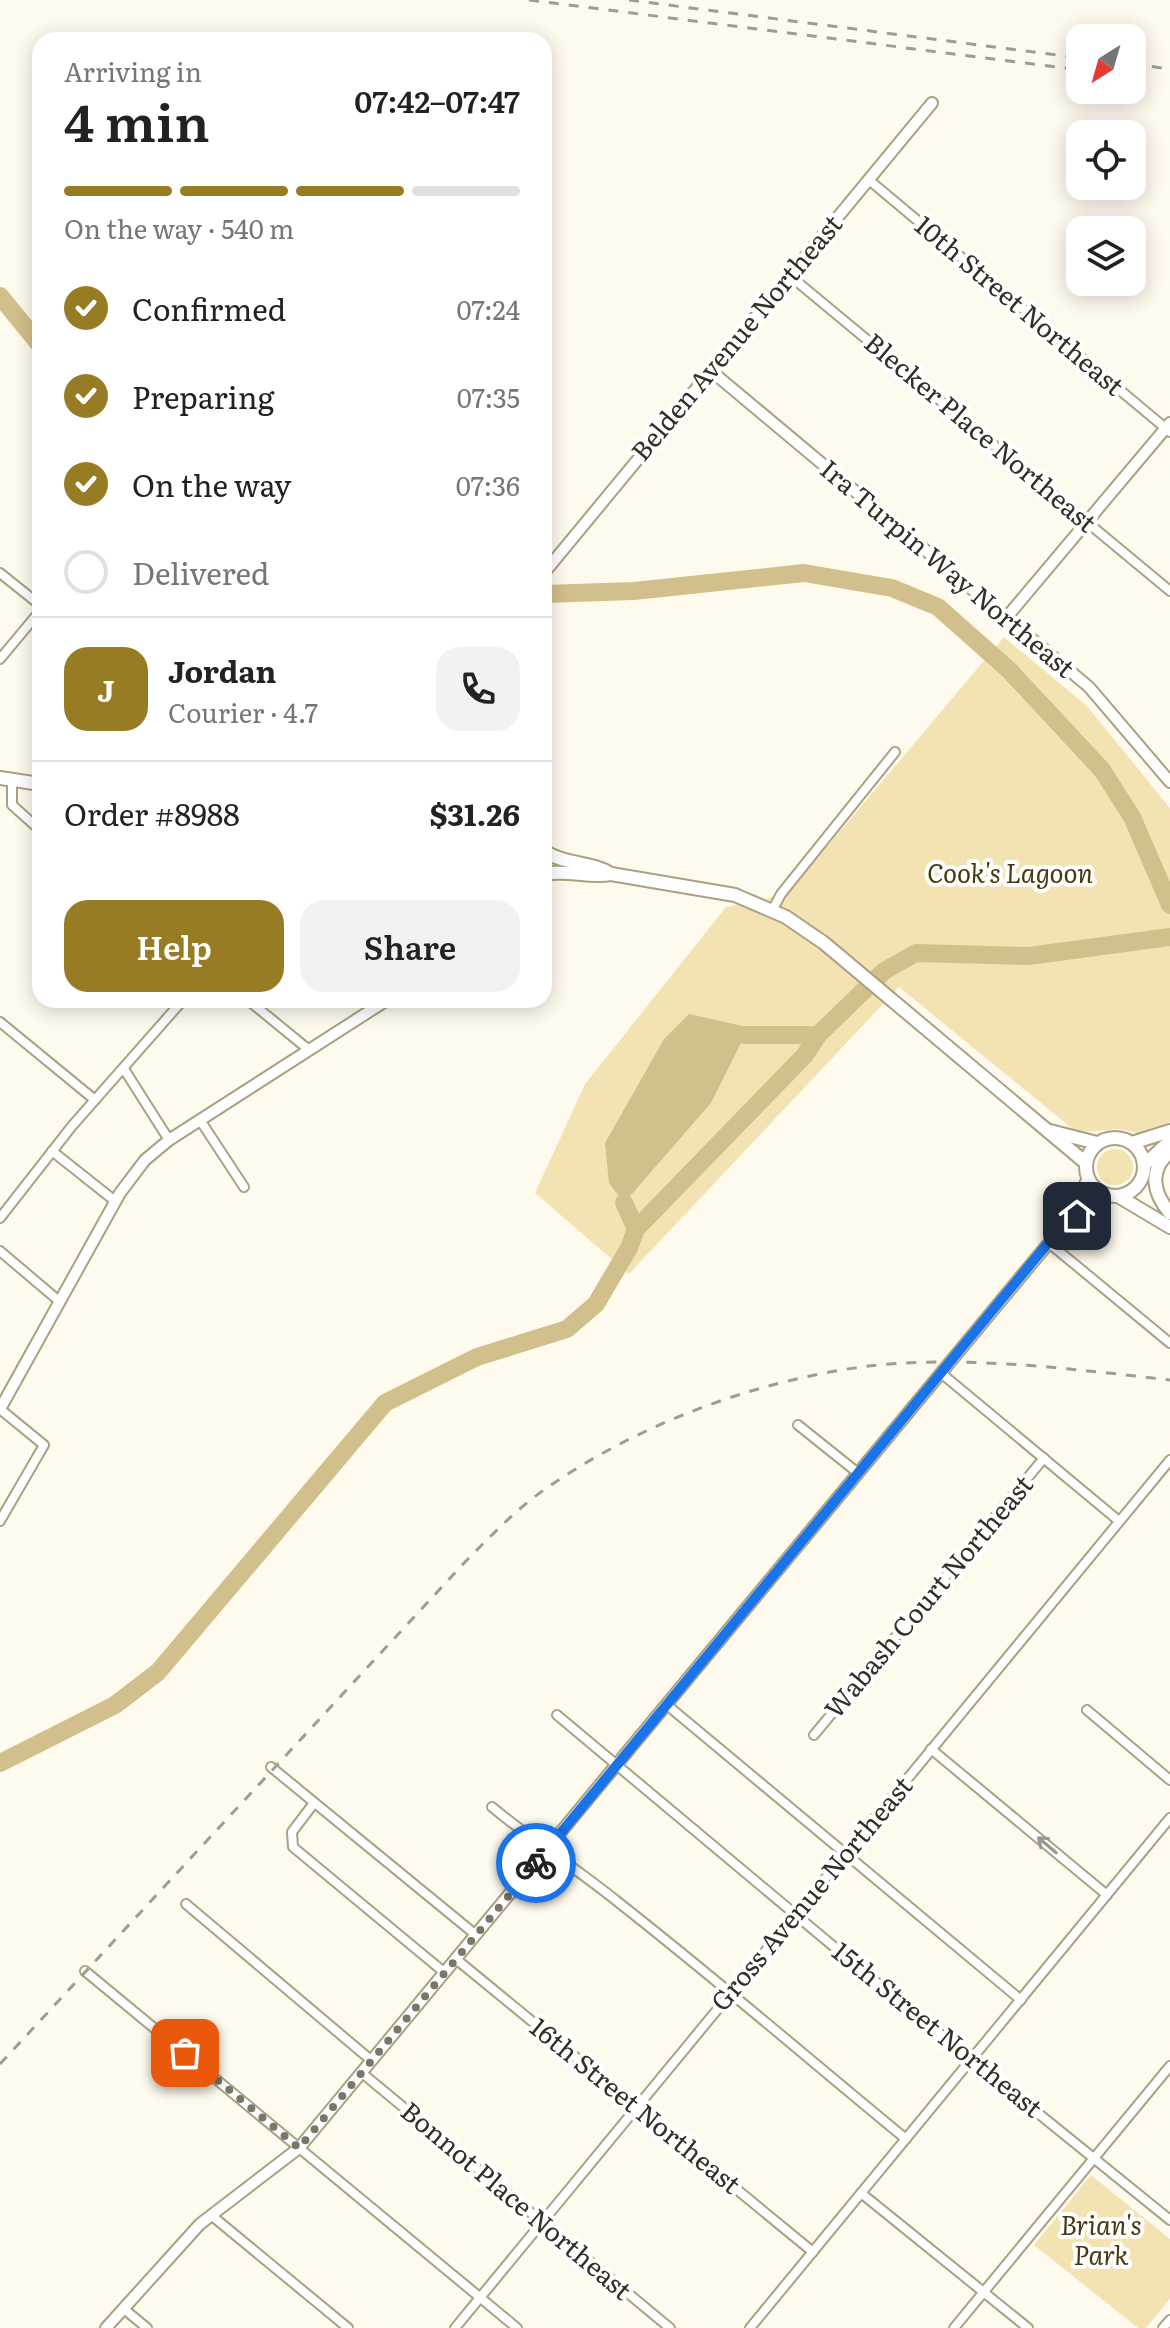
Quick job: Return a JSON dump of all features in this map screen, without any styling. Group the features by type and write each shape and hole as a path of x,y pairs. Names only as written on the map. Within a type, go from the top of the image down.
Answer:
{"main road":[{"path":"6,779 32,783"},
{"path":"552,856 559,860 599,867 611,874"},
{"path":"552,873 596,877 611,874 715,890 773,909 812,933 1086,1163"},
{"path":"1050,1131 1097,1143 1116,1137 1132,1143 1170,1131"},
{"path":"1113,1195 1134,1189 1144,1169 1170,1141"},
{"path":"1097,1143 1086,1163 1088,1178 1094,1187 1168,1220"},
{"path":"1132,1143 1144,1169 1146,1189 1168,1220"},
{"path":"1168,1220 1154,1182 1159,1164 1170,1152"}],"street":[{"name":"Belden Avenue Northeast","path":"552,563 932,103"},
{"name":"10th Street Northeast","path":"869,180 1169,428"},
{"name":"Blecker Place Northeast","path":"789,275 1170,591"},
{"name":"Ira Turpin Way Northeast","path":"710,370 1100,697 1170,782"},
{"path":"1006,618 1169,428"},
{"path":"0,573 32,601"},
{"path":"0,659 32,618"},
{"path":"773,909 815,849 895,752"},
{"path":"6,779 12,805 32,823"},
{"path":"0,1218 52,1151 176,1008"},
{"path":"258,1008 309,1050"},
{"path":"0,1521 44,1445 0,1409 115,1201 138,1168 169,1140 375,1008"},
{"path":"0,1022 95,1100"},
{"path":"124,1069 169,1140"},
{"path":"200,1120 244,1187"},
{"path":"52,1151 115,1201"},
{"path":"1067,1221 1088,1178"},
{"path":"106,2328 211,2215 299,2148 1067,1221 1091,1202 1113,1195"},
{"path":"1049,1243 1170,1343"},
{"path":"0,1251 59,1301"},
{"path":"941,1373 1119,1521"},
{"path":"798,1425 858,1473"},
{"name":"Wabash Court Northeast","path":"814,1735 1044,1458"},
{"name":"Gross Avenue Northeast","path":"455,2328 1170,1460"},
{"path":"667,1705 1021,2000"},
{"path":"1087,1710 1170,1780"},
{"name":"15th Street Northeast","path":"557,1715 1170,2220"},
{"path":"931,1749 1107,1895"},
{"path":"271,1767 476,1935"},
{"path":"314,1803 292,1832 293,1847 445,1973"},
{"path":"492,1807 579,1870 906,2139"},
{"path":"750,2328 1170,1818"},
{"path":"186,1904 372,2061"},
{"name":"16th Street Northeast","path":"456,1959 813,2252"},
{"path":"85,1971 517,2328"},
{"path":"954,2328 1170,2066"},
{"name":"Bonnot Place Northeast","path":"362,2073 670,2328"},
{"path":"861,2193 1028,2328"},
{"path":"211,2215 348,2328"},
{"path":"124,2309 147,2328"},
{"path":"1163,2328 1170,2320"}],"green space":[{"name":"Cook's Lagoon","path":"1004,637 1087,706 1170,808 1170,1122 1138,1133 1119,1129 1074,1130 899,987 629,1274 535,1193 585,1084 726,907 787,894"},
{"path":"1115,1149 1128,1154 1133,1167 1128,1180 1115,1185 1102,1180 1097,1167 1102,1154"},
{"name":"Brian's Park","path":"1091,2175 1170,2239 1170,2299 1146,2328 1138,2328 1034,2245"}],"shaded area":[{"path":"689,1014 747,1027 745,1035 711,1103 624,1203 609,1183 605,1143 664,1039"}],"waterway":[{"path":"0,296 32,335"},
{"path":"552,594 634,591 804,573 892,588 938,607 1009,670 1102,770 1132,817 1170,905"},
{"path":"0,1763 115,1705 158,1672 385,1403 477,1357 567,1329 596,1304 629,1248 636,1229 805,1055 818,1035 884,971 916,953 1029,956 1170,937"},
{"path":"745,1035 818,1035"},
{"path":"624,1203 636,1229"}],"railway":[{"path":"529,0 1066,68"},
{"path":"629,0 1066,56"},
{"path":"1146,66 1170,69"},
{"path":"0,2064 465,1562 528,1502 586,1463 661,1424 700,1408 780,1383 861,1367 975,1362 1170,1380"}],"way so far":[{"path":"185,2053 299,2148 536,1863"}],"route":[{"path":"536,1863 1063,1225 1077,1216"}]}
